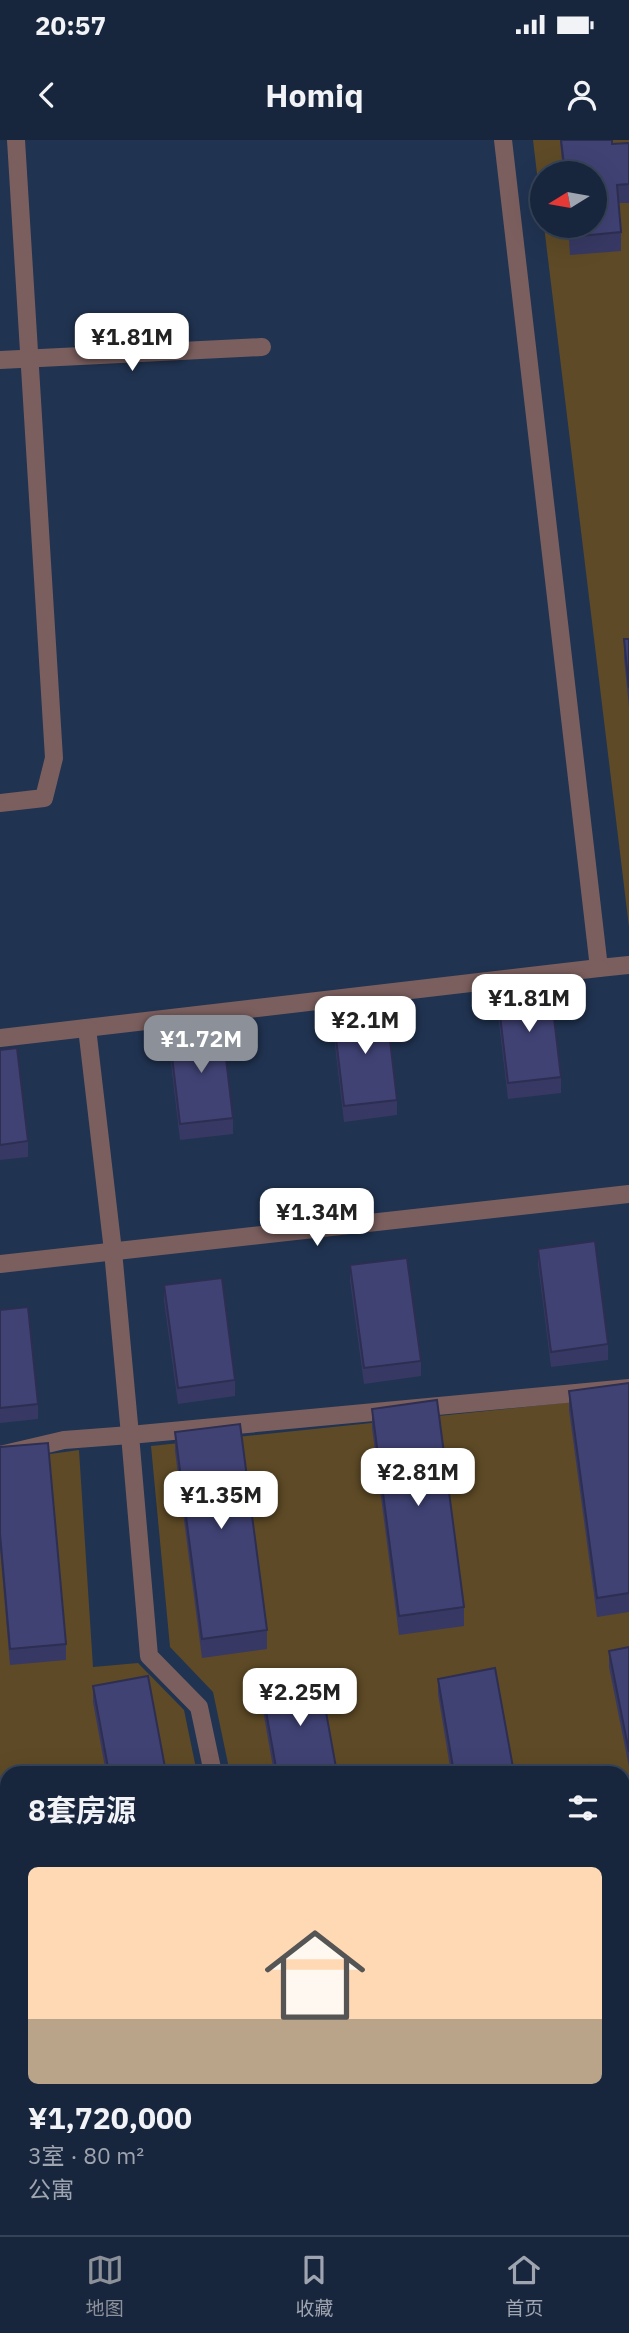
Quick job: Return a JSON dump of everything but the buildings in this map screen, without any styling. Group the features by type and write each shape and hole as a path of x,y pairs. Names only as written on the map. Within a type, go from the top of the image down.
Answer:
{"street":[{"path":"0,803 44,798 54,758 16,140"},
{"path":"503,140 599,968"},
{"path":"0,360 262,347"},
{"path":"0,1038 629,965"},
{"path":"87,1028 113,1251 149,1656 199,1707 211,1766"},
{"path":"0,1264 629,1194"},
{"path":"0,1455 64,1440 629,1388"}],"shaded area":[{"path":"533,140 629,140 629,927 545,238 607,238 607,161 535,161"},
{"path":"629,1396 629,1766 229,1766 213,1692 170,1647 151,1446"},
{"path":"79,1450 93,1667 138,1663 184,1710 196,1766 0,1766 0,1461"}]}
